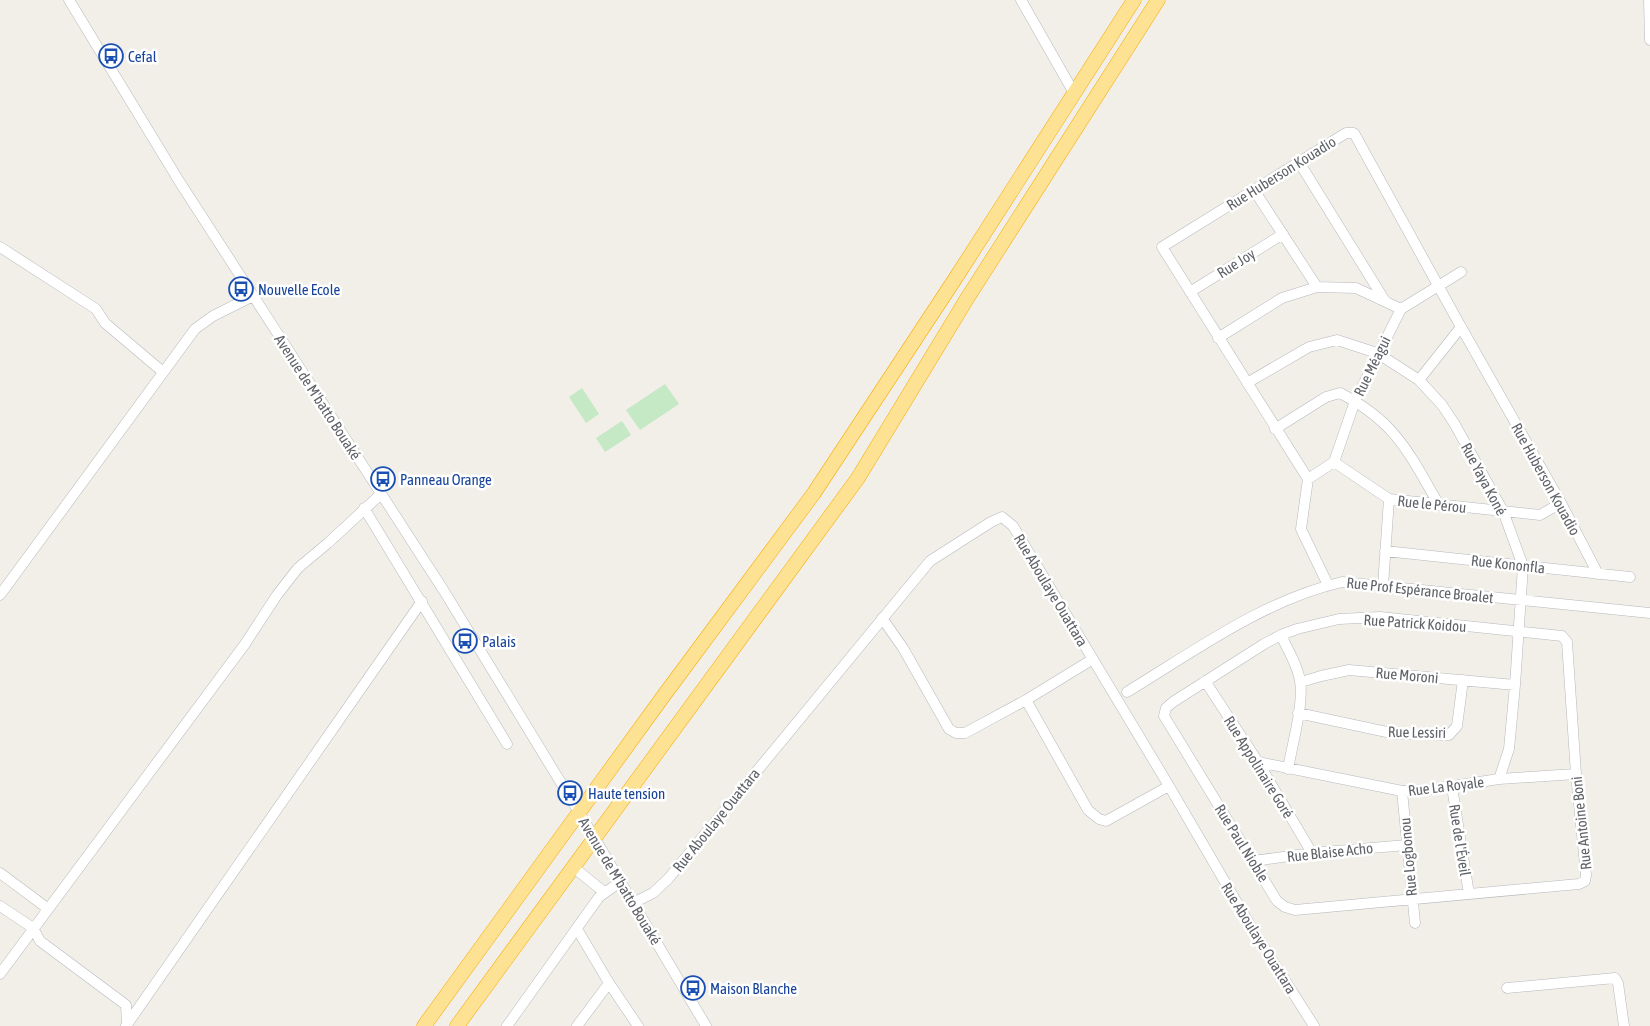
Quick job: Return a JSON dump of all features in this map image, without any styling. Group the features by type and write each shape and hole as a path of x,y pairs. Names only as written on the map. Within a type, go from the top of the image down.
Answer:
{"highway":[{"path":"424,1026 579,812 814,494 1134,0"},
{"path":"457,1026 572,866 858,478 972,290 1158,0"}],"street":[{"name":"Avenue de M'batto Bouaké","path":"69,0 179,181 444,591 594,837 702,1024"},
{"path":"1021,0 1074,93"},
{"path":"1649,0 1650,40"},
{"name":"Rue Huberson Kouadio","path":"1308,479 1162,247 1346,133 1354,133 1561,503 1598,574"},
{"path":"1299,162 1386,302"},
{"path":"1254,190 1317,288"},
{"name":"Rue Joy","path":"1190,292 1283,234"},
{"path":"0,247 96,309 105,323 163,372"},
{"path":"1218,338 1282,298 1317,288 1356,288 1400,309 1460,272"},
{"path":"0,595 195,329 213,316 253,296"},
{"name":"Rue Méagui","path":"1334,462 1355,401 1400,309"},
{"path":"1420,380 1461,327"},
{"name":"Rue Yaya Koné","path":"1247,383 1309,347 1337,340 1377,354 1420,380 1442,405 1503,511 1524,566 1509,749 1499,779"},
{"path":"1275,428 1326,397 1340,394 1355,401 1384,422 1399,438 1439,505"},
{"path":"1328,585 1301,529 1308,479 1334,462 1389,500 1383,586"},
{"path":"0,974 47,908 240,652 277,594 298,568 381,494"},
{"name":"Rue le Pérou","path":"1389,500 1540,514 1561,503"},
{"path":"364,508 422,600 507,744"},
{"name":"Rue Aboulaye Ouattara","path":"633,903 653,893 668,879 930,561 1002,517 1013,526 1169,786 1252,930 1314,1026"},
{"name":"Rue Kononfla","path":"1386,551 1630,577"},
{"name":"Rue Prof Espérance Broalet","path":"1127,692 1265,609 1317,588 1342,582 1650,613"},
{"path":"127,1025 422,600"},
{"name":"Rue Patrick Koidou","path":"1205,681 1281,635 1296,629 1339,619 1380,617 1519,632"},
{"path":"882,618 903,648 949,729 956,733 965,733 1026,700 1092,659"},
{"name":"Rue Antoine Boni","path":"1412,899 1579,884 1585,881 1567,642 1562,636 1519,632"},
{"path":"1281,635 1301,682 1298,713 1288,768"},
{"name":"Rue Moroni","path":"1301,682 1349,670 1515,684"},
{"name":"Rue Lessiri","path":"1298,713 1396,734 1449,735 1457,726 1463,680"},
{"name":"Rue Appolinaire Goré","path":"1205,681 1258,762 1312,853"},
{"name":"Rue Paul Nioble","path":"1205,681 1173,702 1166,708 1164,716 1278,901 1286,907 1295,910 1412,899"},
{"path":"1026,700 1088,810 1099,819 1106,821 1169,786"},
{"name":"Rue La Royale","path":"1258,762 1402,791 1452,787 1499,779 1576,774"},
{"name":"Rue de l'Éveil","path":"1452,787 1468,894"},
{"name":"Rue Logbonou","path":"1402,791 1415,923"},
{"name":"Rue Blaise Acho","path":"1253,861 1312,853 1407,845"},
{"path":"572,866 604,892"},
{"path":"0,874 47,908"},
{"path":"507,1026 599,898 604,892 620,882"},
{"path":"0,906 33,928 40,941 126,1006 127,1025"},
{"path":"578,928 609,983 638,1026"},
{"path":"1507,988 1615,978 1618,983 1624,1026"},
{"path":"577,1026 609,983"}],"green space":[{"path":"665,384 679,404 640,430 626,410"},
{"path":"582,388 599,414 586,423 569,397"},
{"path":"622,421 631,435 605,452 596,438"}],"place":[{"name":"Cefal","path":"111,56"},
{"name":"Nouvelle Ecole","path":"241,289"},
{"name":"Panneau Orange","path":"383,479"},
{"name":"Palais","path":"465,641"},
{"name":"Haute tension","path":"570,793"},
{"name":"Maison Blanche","path":"693,988"}]}
